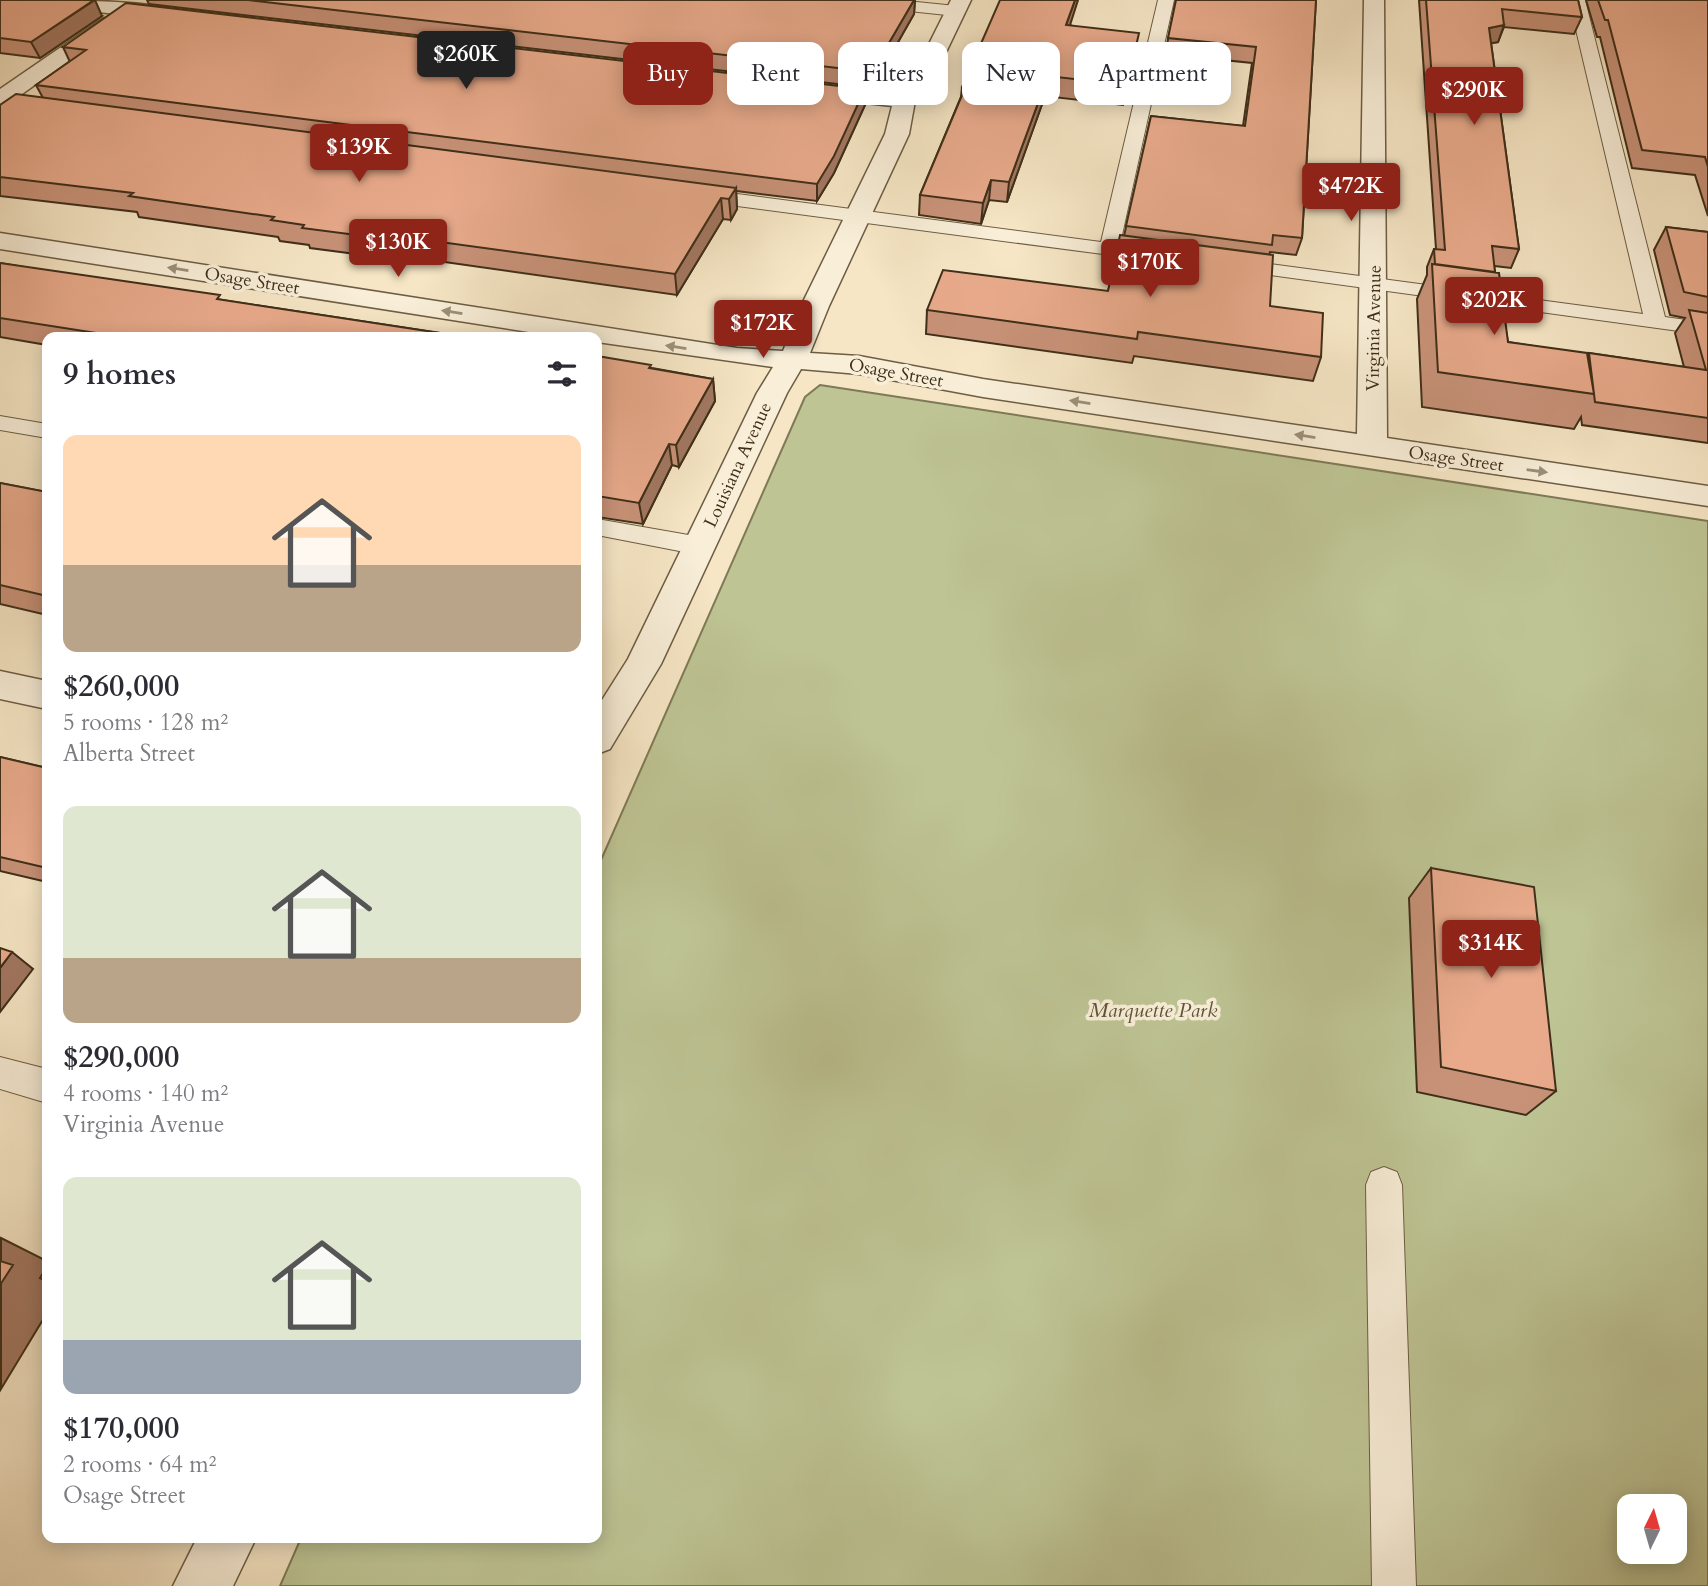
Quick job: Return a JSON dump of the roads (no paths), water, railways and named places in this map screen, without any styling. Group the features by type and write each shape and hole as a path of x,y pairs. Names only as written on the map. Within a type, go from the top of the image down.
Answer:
{"street":[{"path":"46,0 136,5 184,16"},
{"name":"Virginia Avenue","path":"1372,446 1374,0"},
{"path":"0,101 136,5"},
{"name":"Louisiana Avenue","path":"940,42 958,5"},
{"name":"Louisiana Avenue","path":"602,730 643,664 772,393 793,360 897,134 903,105"},
{"name":"Osage Street","path":"0,241 583,332"},
{"name":"Osage Street","path":"602,335 737,356 859,365 973,386 1708,496"},
{"path":"0,685 42,694"},
{"path":"202,1586 225,1543"}],"lane":[{"path":"853,0 958,5"},
{"path":"1109,249 1166,0"},
{"path":"1577,0 1656,322"},
{"path":"0,101 31,107"},
{"path":"682,193 1175,258"},
{"path":"1215,263 1708,329"},
{"path":"0,423 42,430"},
{"path":"602,528 700,546"},
{"path":"0,1073 42,1085"},
{"path":"1384,1185 1394,1586"}],"park label":[{"name":"Marquette Park","path":"1153,1010"}]}
